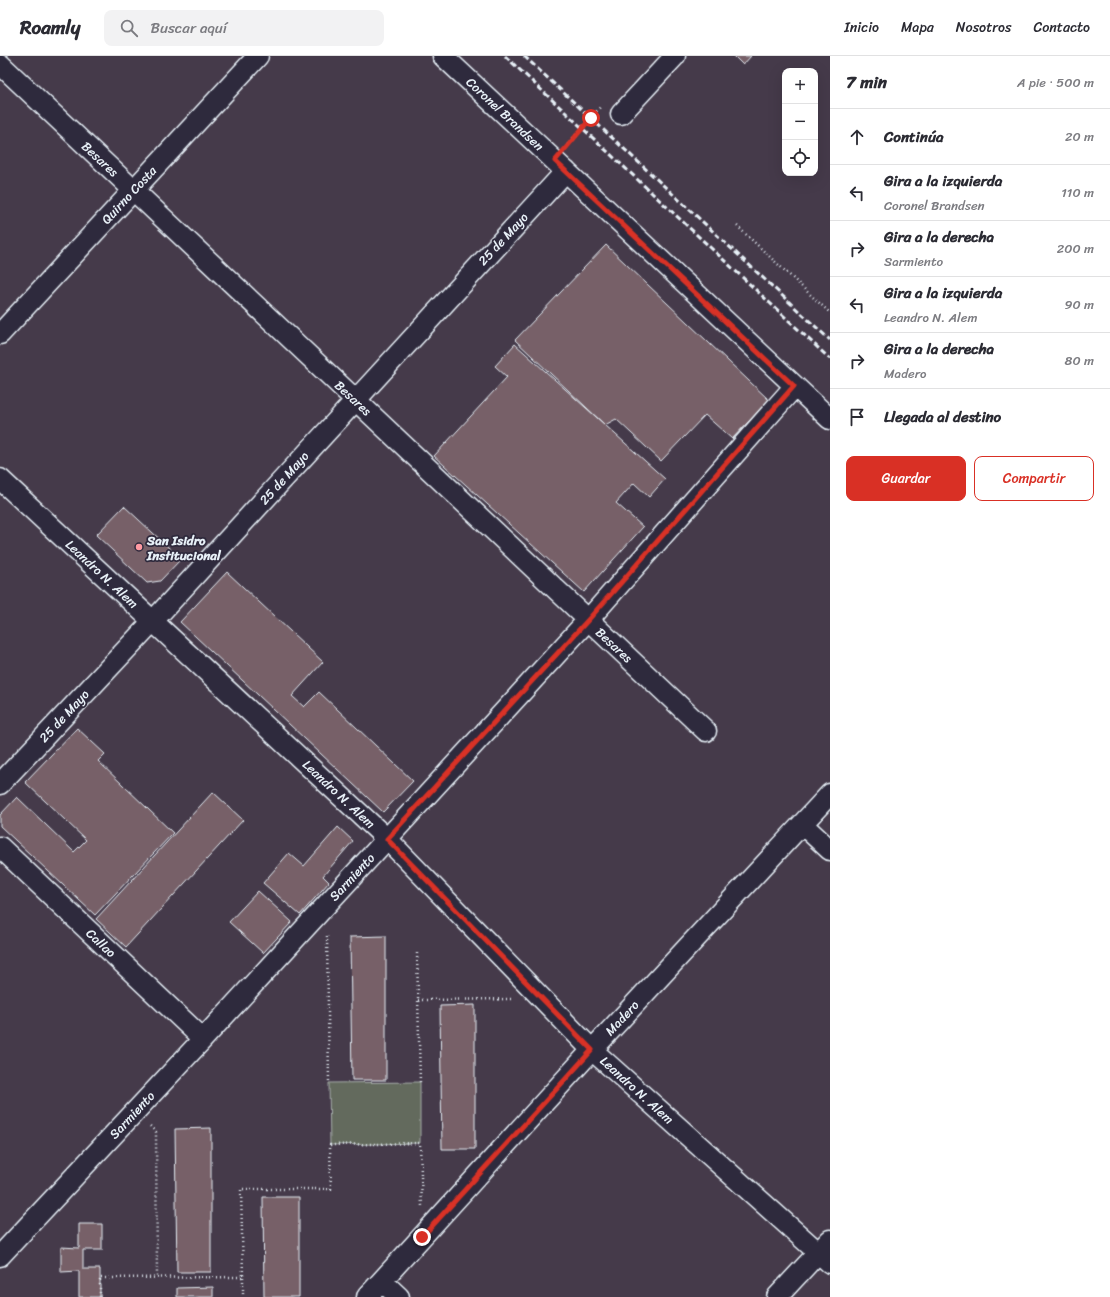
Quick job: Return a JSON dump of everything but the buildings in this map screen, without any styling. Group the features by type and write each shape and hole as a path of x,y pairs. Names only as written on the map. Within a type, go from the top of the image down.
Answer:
{"street":[{"name":"Quirno Costa","path":"0,334 258,56"},
{"name":"Coronel Brandsen","path":"443,56 830,419"},
{"path":"623,112 675,56"},
{"name":"Besares","path":"0,64 706,731"},
{"name":"25 de Mayo","path":"0,784 153,622 355,400 560,166"},
{"name":"Sarmiento","path":"0,1256 203,1039 588,620 794,386"},
{"name":"Leandro N. Alem","path":"0,479 387,839 592,1050 826,1252"},
{"name":"Madero","path":"367,1297 592,1050 830,794"},
{"path":"802,824 830,850"},
{"name":"Callao","path":"0,847 203,1039"},
{"path":"777,1297 826,1252"},
{"path":"382,1281 399,1297"}],"path":[{"path":"560,166 607,99 609,99 623,112"},
{"path":"737,226 830,313"},
{"path":"327,936 328,1083"},
{"path":"417,954 420,1082"},
{"path":"418,1000 543,999"},
{"path":"156,1132 156,1277"},
{"path":"243,1297 241,1189 330,1189 330,1144 420,1143 422,1237"},
{"path":"100,1297 100,1278 243,1277"}],"green space":[{"path":"420,1082 420,1143 330,1145 329,1083"}],"railway":[{"path":"505,56 830,359"},
{"path":"524,56 830,340"}],"place":[{"name":"San Isidro Institucional","path":"139,547"}],"route":[{"path":"422,1237 592,1050 387,839 588,620 794,386 555,161 591,118"}]}
